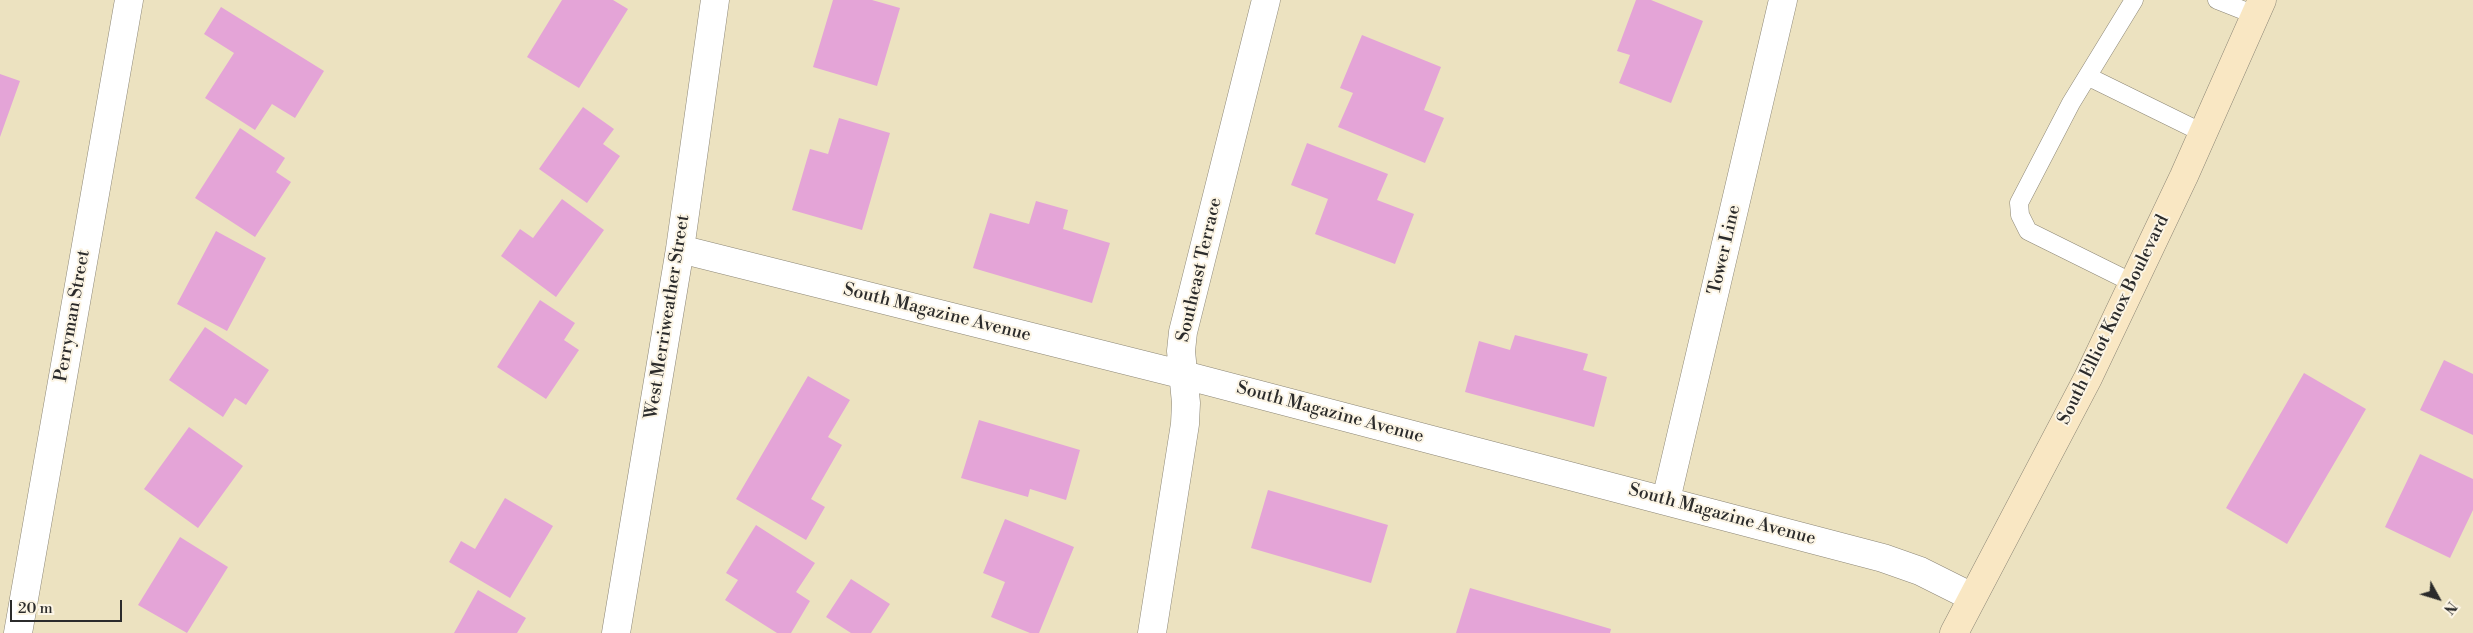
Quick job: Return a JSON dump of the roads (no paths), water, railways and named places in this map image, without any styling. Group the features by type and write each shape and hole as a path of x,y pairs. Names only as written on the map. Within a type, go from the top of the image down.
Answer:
{"main road":[{"name":"South Elliot Knox Boulevard","path":"1954,633 2088,378 2203,133 2259,8"}],"street":[{"name":"Perryman Street","path":"18,633 129,0"},
{"name":"West Merriweather Street","path":"616,633 680,249 715,0"},
{"name":"Southeast Terrace","path":"1152,633 1185,424 1186,403 1181,351 1183,332 1266,0"},
{"name":"Tower Line","path":"1666,500 1783,0"},
{"name":"South Magazine Avenue","path":"680,249 1184,375 1902,563 1972,597"}],"lane":[{"path":"2133,283 2028,231 2020,215 2019,203 2086,78 2134,0"},
{"path":"2217,0 2259,8"},
{"path":"2086,78 2095,80 2203,133"}]}
